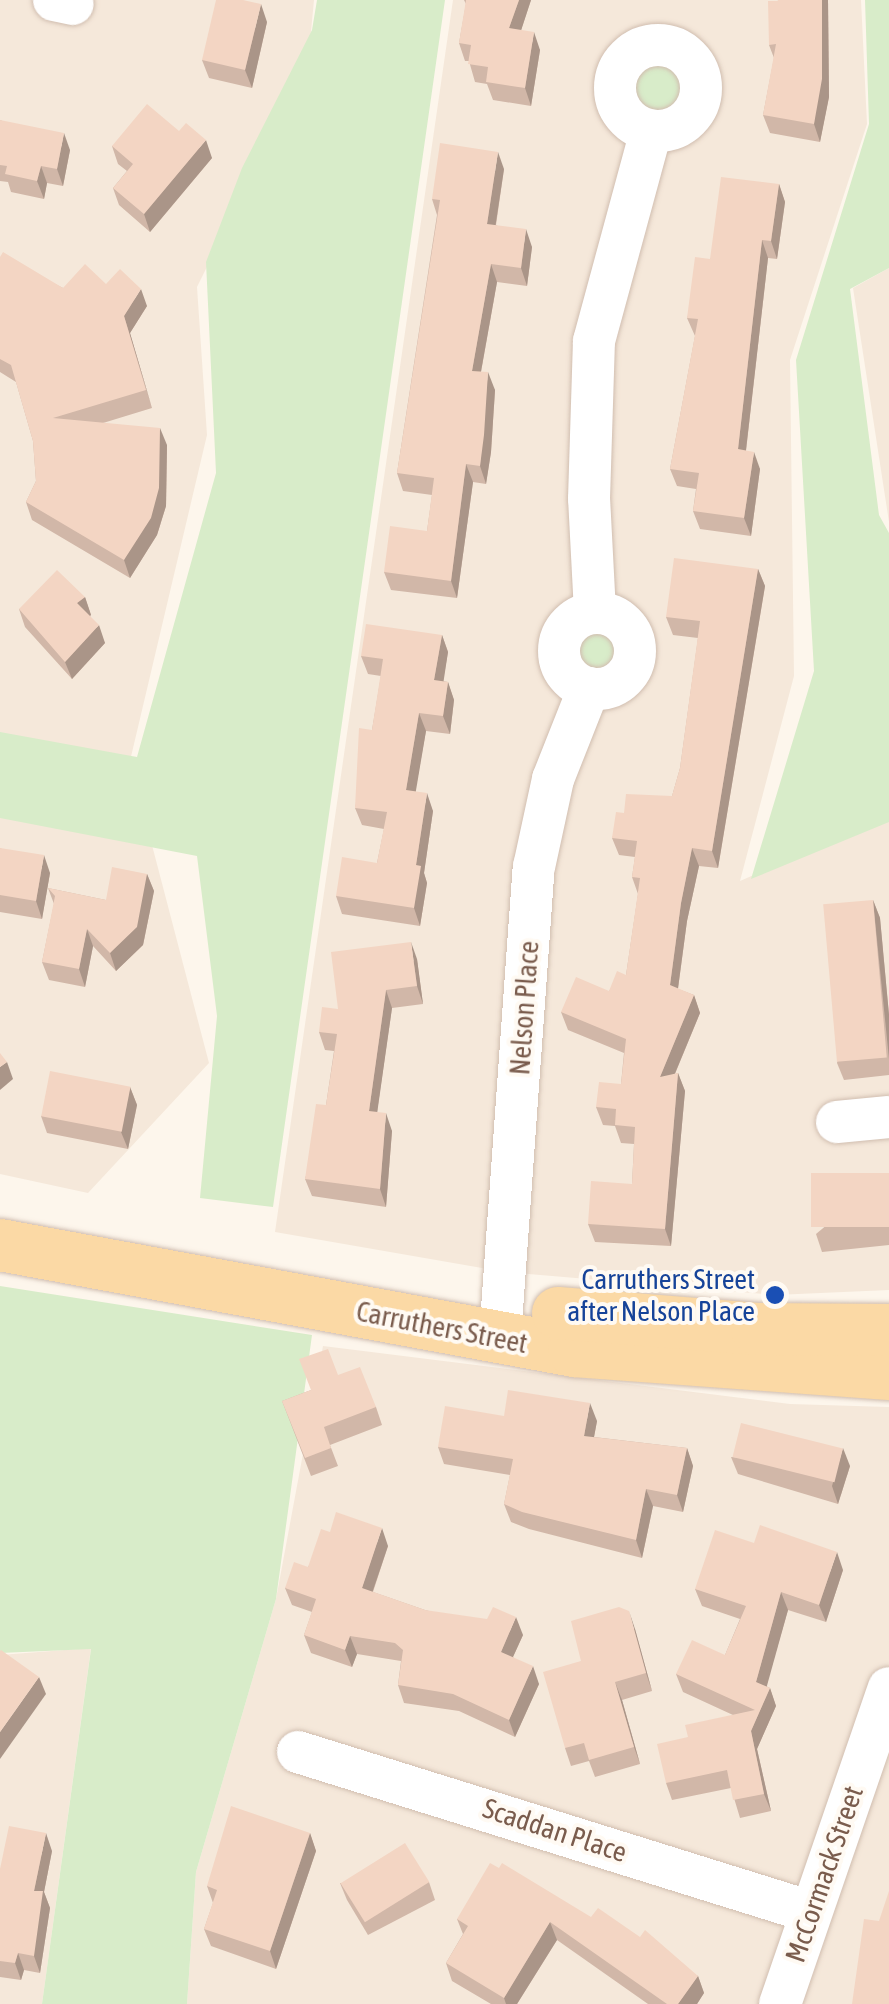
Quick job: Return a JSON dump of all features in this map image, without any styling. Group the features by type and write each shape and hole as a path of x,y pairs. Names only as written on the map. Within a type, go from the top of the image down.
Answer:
{"main road":[{"name":"Carruthers Street","path":"0,1212 501,1320 646,1360 889,1374"},
{"name":"Carruthers Street","path":"0,1245 501,1320 889,1330"}],"street":[{"name":"Nelson Place","path":"501,1320 534,867 552,779 589,688 618,683 631,668 635,649 623,622 595,612 588,498 594,341 651,131"},
{"path":"837,1122 889,1117"},
{"name":"McCormack Street","path":"780,2004 811,1912 880,1743 889,1688"},
{"name":"Scaddan Place","path":"298,1752 811,1912"}],"shaded area":[{"path":"0,0 314,0 308,63 197,287 207,435 130,761 209,1063 88,1193 0,1174"},
{"path":"453,0 861,0 867,124 790,360 794,676 740,881 889,816 889,1290 775,1295 505,1272 275,1232"},
{"path":"889,268 889,522 853,288"},
{"path":"323,1346 790,1404 889,1407 889,2004 187,2004 196,1872 276,1599"},
{"path":"91,1648 42,2004 0,2004 0,1655"}],"green space":[{"path":"317,0 445,0 273,1207 200,1198 217,1016 197,856 0,818 0,732 137,757 216,473 206,262 242,168 312,30"},
{"path":"865,0 889,0 889,268 850,289 879,515 889,533 889,822 751,879 814,671 796,360 869,124"},
{"path":"657,57 676,65 684,84 676,103 657,111 638,103 630,84 638,65"},
{"path":"597,624 617,632 625,652 617,672 597,680 577,672 569,652 577,632"},
{"path":"0,1286 312,1335 276,1599 196,1872 187,2004 42,2004 91,1649 0,1653"}],"building":[{"path":"216,0 261,4 245,70 202,60"},
{"path":"466,0 519,0 509,28 534,32 525,88 486,82 488,67 468,64 471,45 459,43"},
{"path":"822,0 822,79 814,124 763,115 776,44 769,45 768,1"},
{"path":"147,104 179,131 186,123 206,140 144,214 113,188 133,164 112,146"},
{"path":"0,120 64,133 57,169 41,166 37,181 5,174 7,166 0,165"},
{"path":"440,143 498,152 487,224 526,229 521,268 491,264 472,371 488,372 484,435 480,466 466,464 451,581 384,572 390,526 427,531 434,478 397,473 440,200 432,199"},
{"path":"721,177 779,184 771,241 762,240 738,449 754,452 744,518 693,511 699,473 670,469 698,319 687,318 695,257 710,259"},
{"path":"3,252 63,288 85,264 106,284 120,269 141,289 124,316 146,390 53,418 160,428 159,488 151,518 124,560 26,502 36,481 33,441 11,365 0,359"},
{"path":"674,558 758,569 712,851 692,848 681,903 670,985 694,995 660,1077 678,1073 665,1229 588,1224 591,1181 632,1184 635,1127 615,1125 616,1109 596,1107 599,1082 621,1084 626,1039 561,1012 576,977 609,991 617,971 626,975 640,878 632,877 637,841 612,838 616,812 624,813 626,794 672,796 680,768 700,621 666,617"},
{"path":"57,570 85,597 77,603 99,625 65,662 19,609"},
{"path":"366,624 442,635 434,680 448,682 443,716 419,713 406,790 427,793 414,908 336,896 342,857 377,863 387,812 355,808 359,728 372,730 383,659 361,656"},
{"path":"0,848 44,855 36,901 0,895"},
{"path":"112,867 147,874 137,927 110,953 87,929 79,969 42,962 55,896 48,888 106,900"},
{"path":"873,900 887,1057 837,1062 823,904"},
{"path":"411,942 417,986 386,990 369,1111 386,1113 380,1189 305,1179 316,1104 326,1105 337,1034 319,1032 322,1007 338,1009 331,952"},
{"path":"50,1071 130,1087 122,1132 41,1116"},
{"path":"811,1173 889,1173 889,1227 811,1227"},
{"path":"328,1349 338,1375 360,1367 376,1407 324,1427 331,1448 305,1458 282,1401 311,1390 299,1359"},
{"path":"508,1390 590,1403 584,1436 687,1448 677,1495 646,1489 636,1540 504,1504 513,1459 438,1447 445,1406 504,1416"},
{"path":"741,1423 843,1448 834,1482 733,1457"},
{"path":"336,1512 382,1528 362,1588 425,1610 487,1619 493,1607 516,1617 501,1652 533,1666 509,1720 453,1694 398,1685 403,1650 395,1643 350,1636 345,1650 304,1635 316,1599 285,1588 294,1562 308,1567 321,1529 330,1532"},
{"path":"760,1525 837,1552 819,1605 781,1592 756,1682 770,1688 751,1731 764,1794 733,1800 727,1770 666,1783 657,1744 688,1737 685,1725 755,1710 676,1674 692,1640 725,1655 746,1606 695,1589 715,1530 754,1543"},
{"path":"619,1607 629,1611 646,1673 615,1682 634,1747 589,1760 584,1743 565,1748 543,1672 581,1661 571,1621"},
{"path":"0,1651 39,1677 0,1732"},
{"path":"231,1806 310,1833 270,1951 204,1929 217,1890 207,1886"},
{"path":"9,1826 46,1833 34,1891 43,1891 34,1956 18,1953 15,1963 0,1961 0,1869"},
{"path":"405,1843 429,1882 365,1922 341,1883"},
{"path":"490,1863 499,1868 502,1863 591,1917 598,1908 640,1937 645,1930 698,1976 678,2004 667,2004 550,1922 504,1998 446,1963 468,1926 457,1919"},
{"path":"889,1891 889,2004 852,2004 864,1919 879,1921"}],"place":[{"name":"Carruthers Street after Nelson Place","path":"775,1295"}]}
